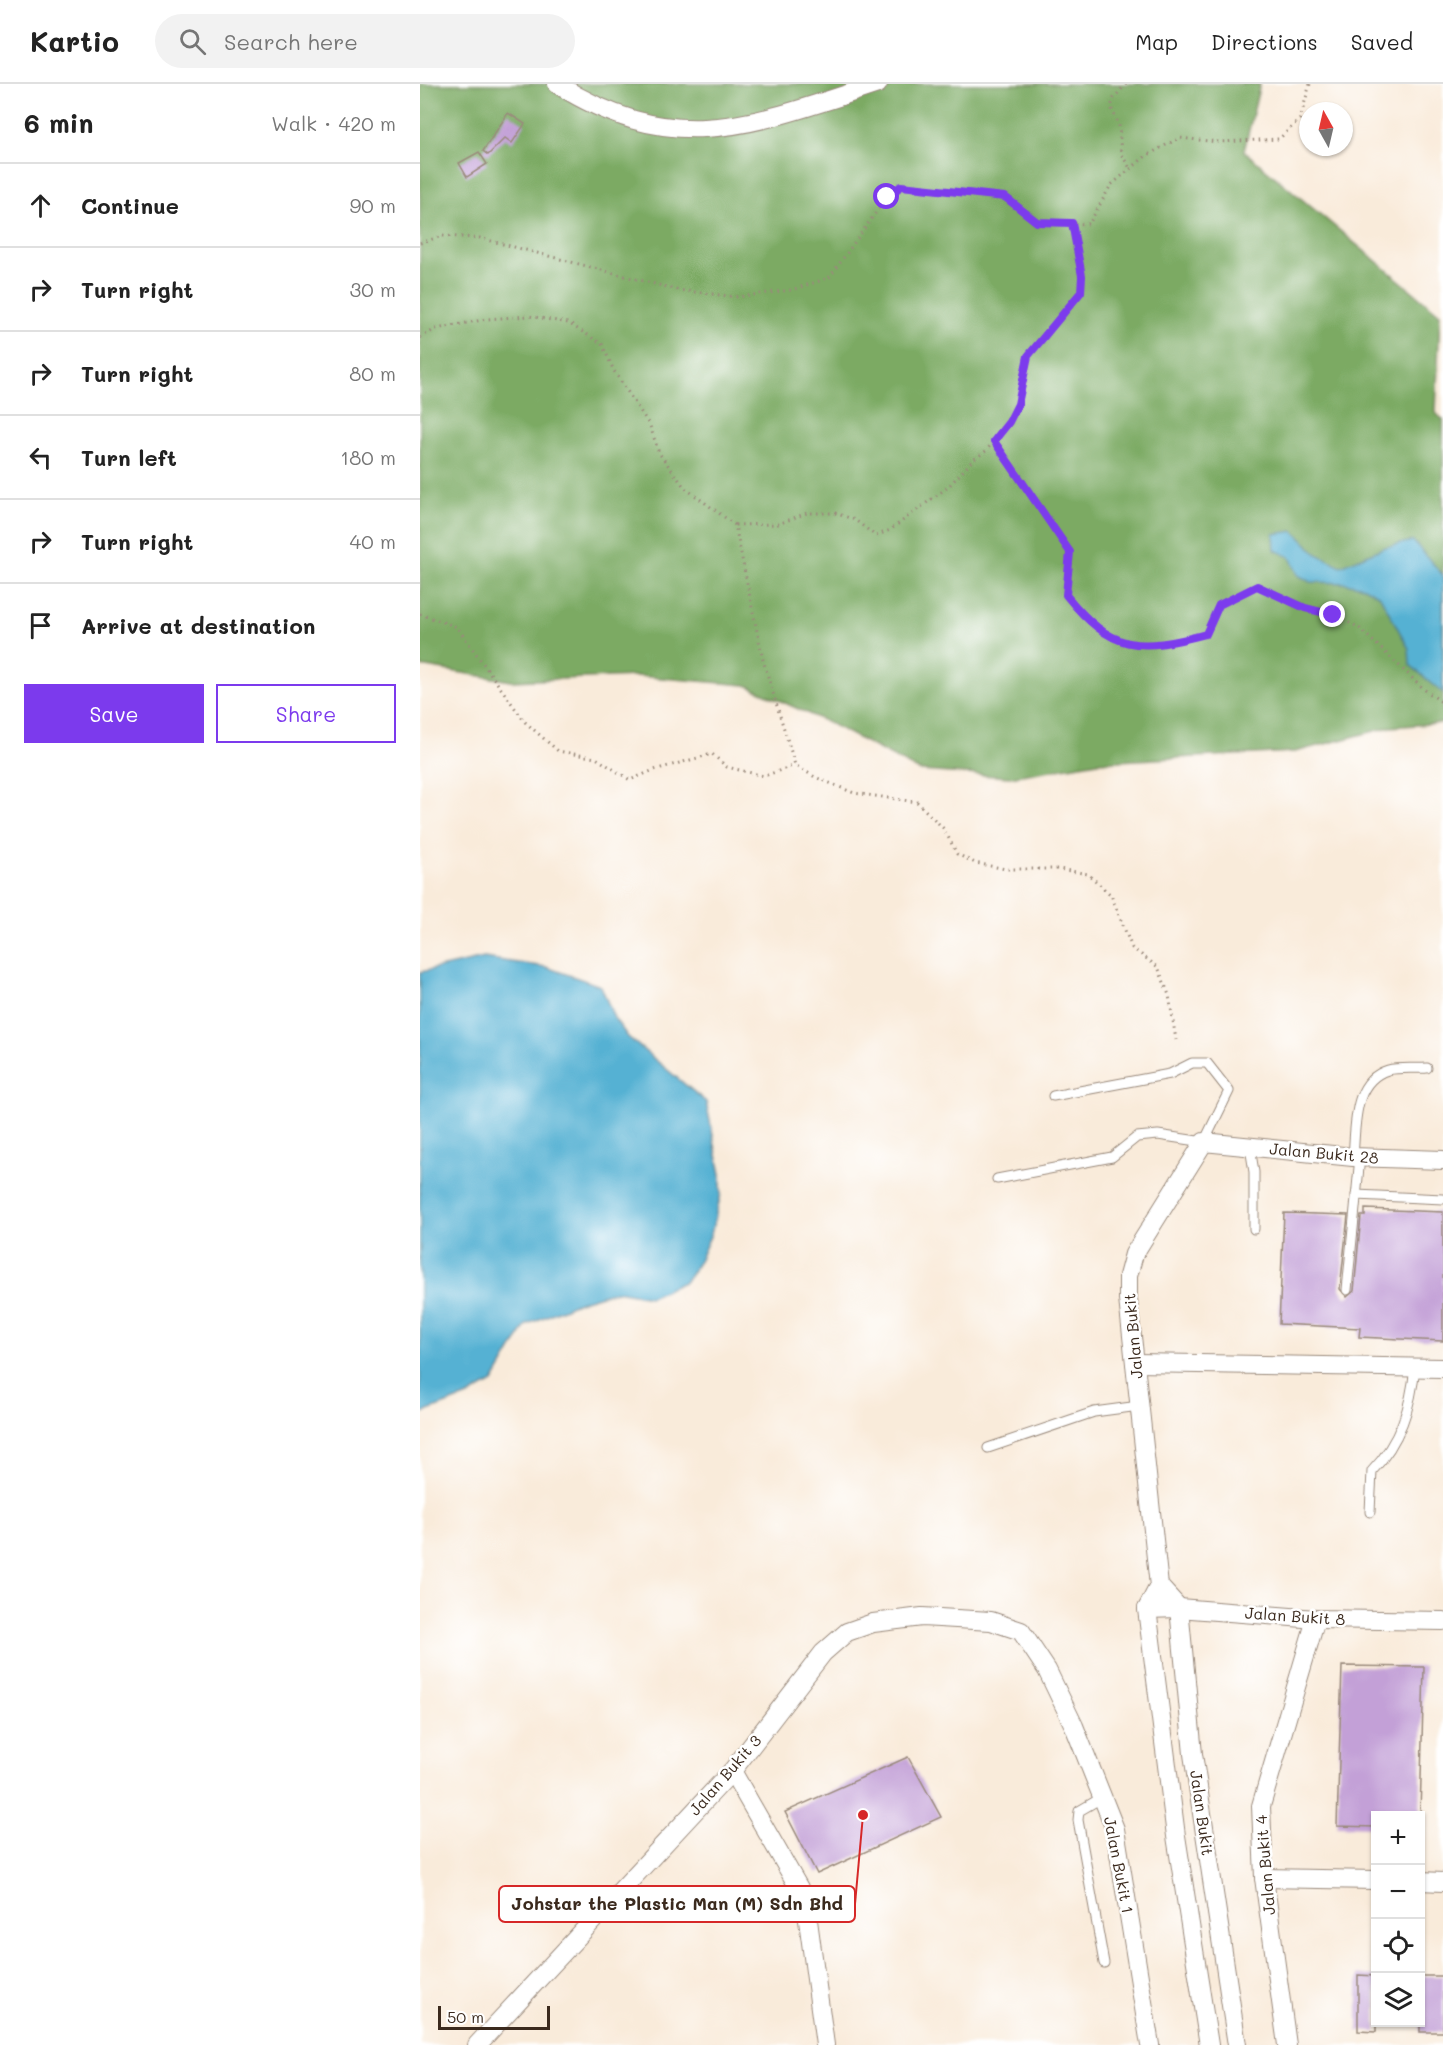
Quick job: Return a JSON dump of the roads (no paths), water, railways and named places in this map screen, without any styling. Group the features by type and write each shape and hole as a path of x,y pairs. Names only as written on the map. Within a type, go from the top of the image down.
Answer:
{"street":[{"path":"557,84 632,120 694,130 769,119 878,84"},
{"name":"Jalan Bukit 28","path":"1204,1142 1357,1157 1443,1160"},
{"name":"Jalan Bukit","path":"1159,1587 1128,1299 1128,1276 1134,1254 1204,1142"},
{"path":"1135,1363 1443,1368"},
{"path":"1147,1609 1159,1587 1179,1608"},
{"name":"Jalan Bukit","path":"1179,1608 1193,1754 1237,2045"},
{"name":"Jalan Bukit 8","path":"1147,1609 1179,1608 1316,1619 1443,1621"},
{"name":"Jalan Bukit","path":"1147,1609 1176,1836 1209,2045"},
{"name":"Jalan Bukit 3","path":"477,2045 732,1770 823,1653 847,1632 873,1623 922,1617 991,1621 1021,1631"},
{"name":"Jalan Bukit 4","path":"1287,2045 1264,1878 1260,1806 1316,1619"},
{"name":"Jalan Bukit 1","path":"1021,1631 1047,1670 1074,1726 1115,1829 1150,2045"},
{"path":"732,1770 799,1888 807,1913 825,2045"},
{"path":"1264,1878 1371,1880"},
{"path":"1425,1881 1443,1882"}],"lane":[{"path":"997,1179 1112,1157 1137,1137 1158,1135 1204,1142 1229,1091 1207,1064 1192,1063 1170,1074 1053,1096"},
{"path":"1347,1290 1356,1195 1359,1101 1367,1082 1388,1070 1427,1068"},
{"path":"1251,1147 1254,1172 1254,1229"},
{"path":"1356,1195 1443,1199"},
{"path":"1370,1512 1372,1471 1386,1457 1400,1433 1413,1390 1415,1367"},
{"path":"988,1448 1094,1412 1139,1406"},
{"path":"1103,1797 1079,1811 1078,1820 1104,1963"}],"water":[{"path":"1294,531 1317,554 1341,566 1385,547 1413,541 1443,575 1443,693 1410,665 1409,649 1380,596 1364,587 1345,583 1310,582 1298,575 1290,557 1275,550 1274,534"},
{"path":"484,958 546,967 601,986 614,1018 628,1037 706,1102 721,1174 721,1194 711,1234 699,1261 686,1281 650,1297 616,1291 581,1301 526,1325 493,1382 468,1396 420,1414 420,972"}],"place":[{"name":"Johstar the Plastic Man (M) Sdn Bhd","path":"863,1815"}]}
